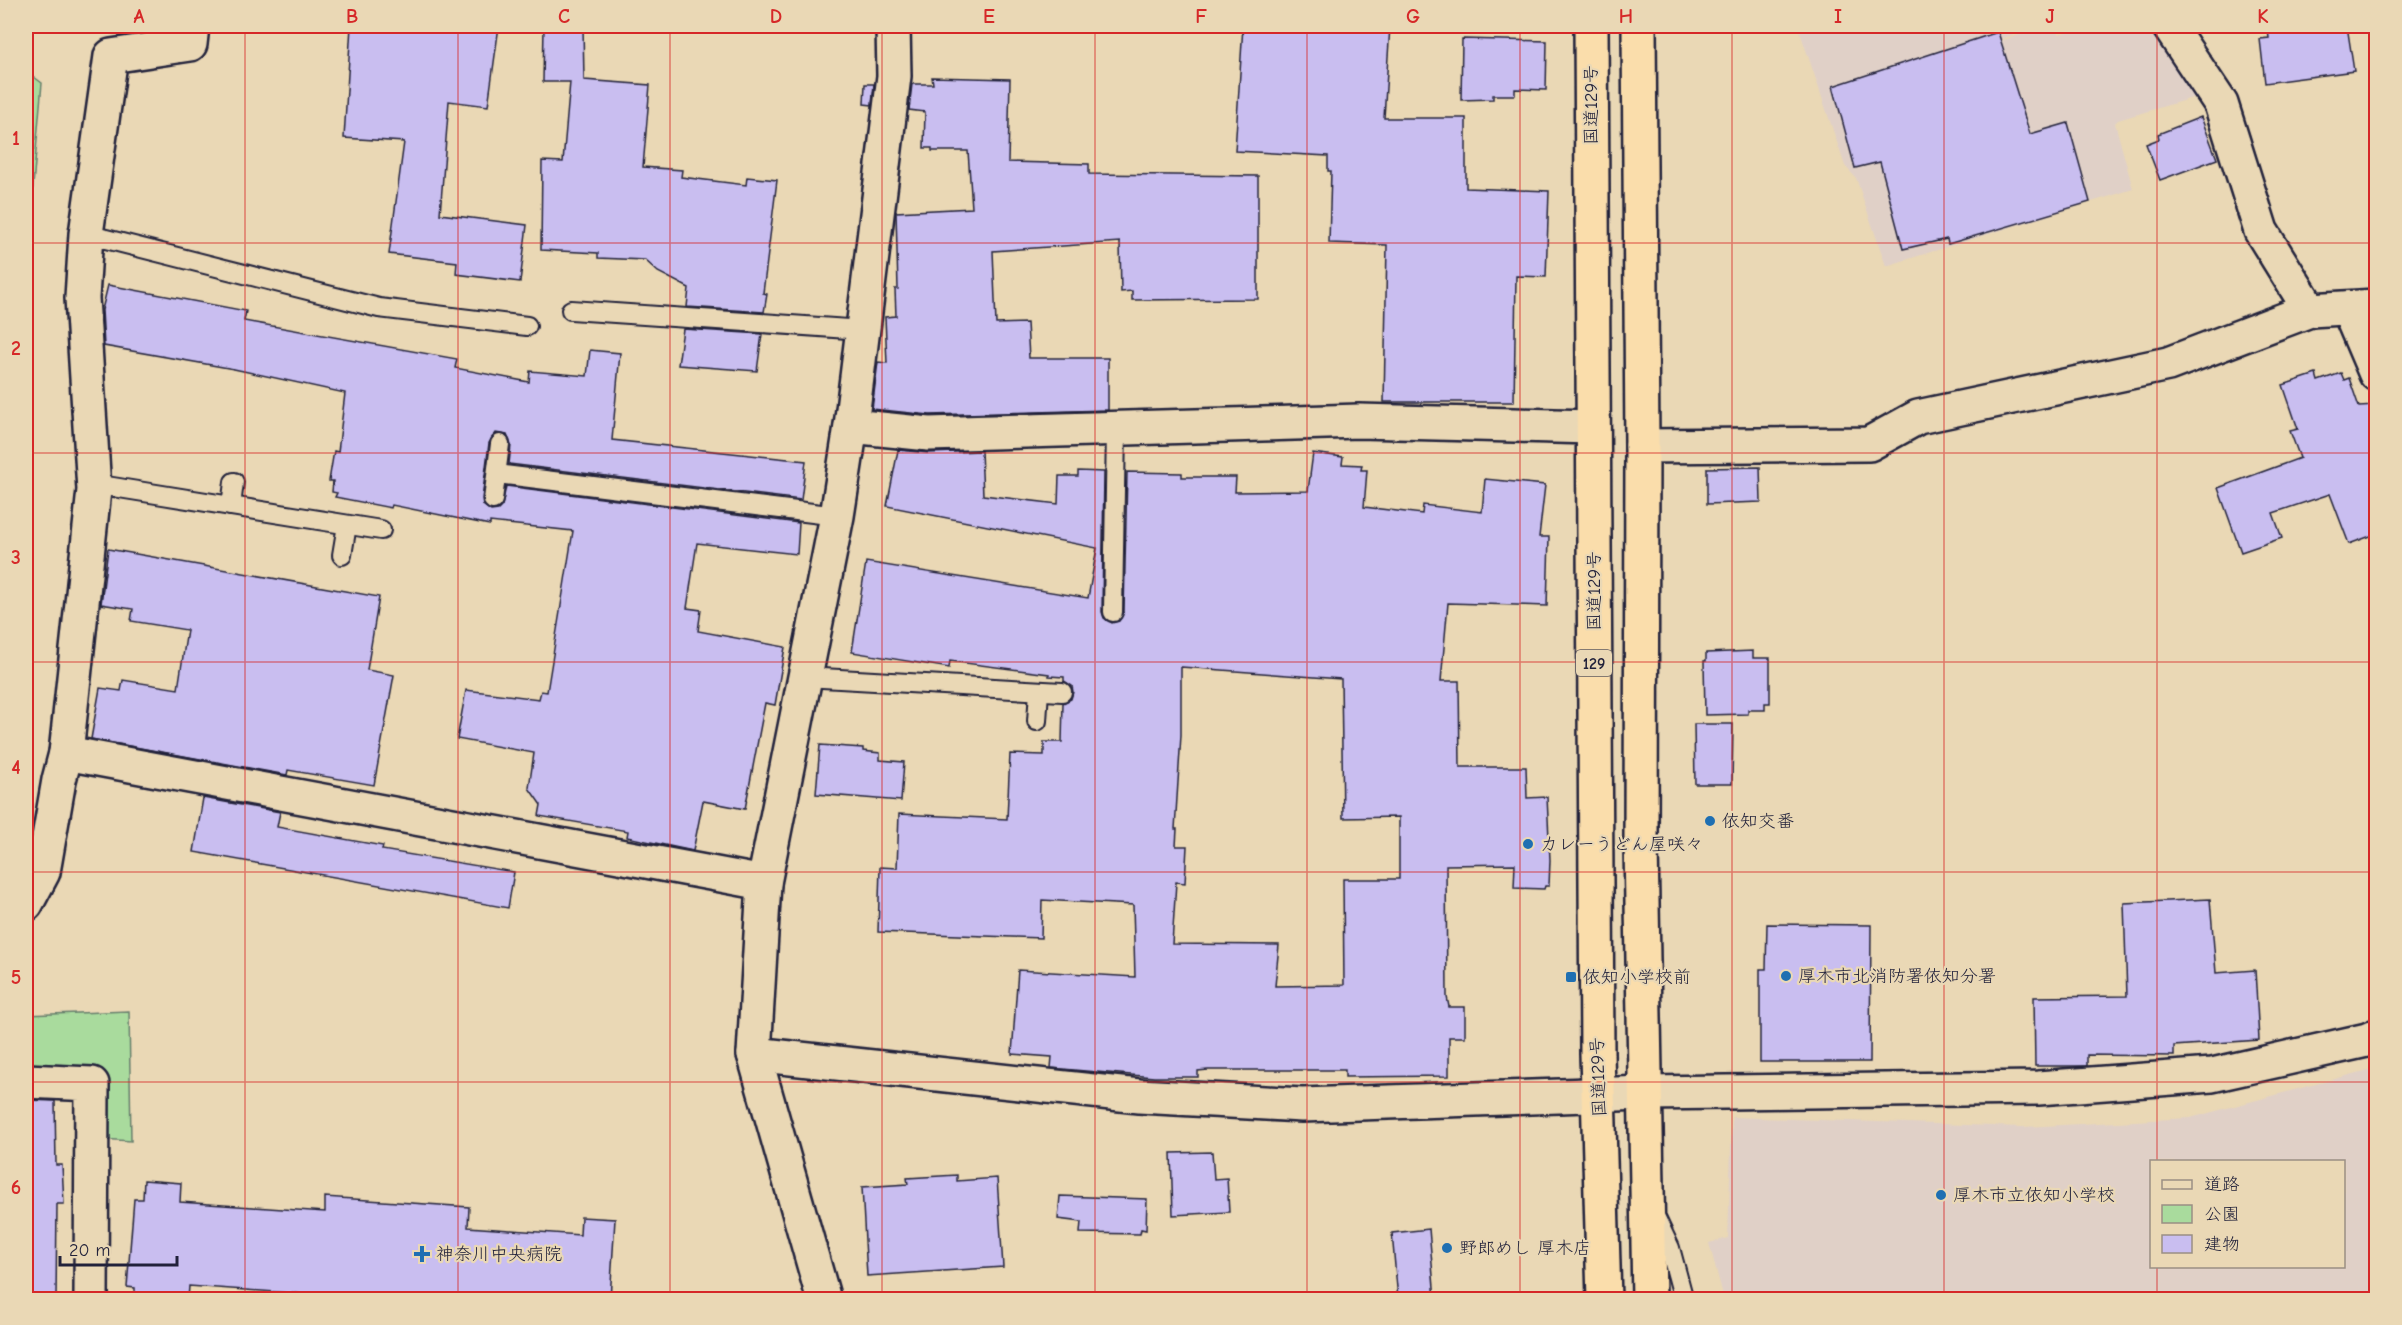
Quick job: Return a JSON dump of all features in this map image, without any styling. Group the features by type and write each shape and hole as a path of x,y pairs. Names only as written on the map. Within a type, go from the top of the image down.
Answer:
{"highway":[{"name":"国道129号","path":"1591,26 1598,1095 1604,1299"},
{"path":"1639,26 1642,446 1641,846 1649,1299"}],"street":[{"path":"26,904 43,873 66,753 94,484 82,298 86,234 111,56 190,44 192,26"},
{"path":"824,1299 754,1054 764,883 837,516 851,426 894,76 893,26"},
{"path":"2169,26 2221,104 2261,231 2310,310"},
{"path":"1642,446 1869,444 1918,417 2168,364 2310,310 2362,307 2376,374"},
{"path":"851,426 929,434 1359,421 1592,427"},
{"path":"66,753 764,883"},
{"path":"754,1054 1139,1096 1302,1105 1645,1093 2038,1088 2212,1075 2367,1040 2376,1036"},
{"path":"26,1081 92,1084 91,1299"}],"lane":[{"path":"86,234 379,308 527,326"},
{"path":"571,310 862,330"},
{"path":"1113,612 1116,429"},
{"path":"493,500 500,444"},
{"path":"497,474 837,516"},
{"path":"231,506 234,482"},
{"path":"94,484 381,530"},
{"path":"342,555 346,525"},
{"path":"805,677 1062,692"},
{"path":"1037,721 1039,691"},
{"path":"1648,1199 1670,1248 1684,1299"}],"shaded area":[{"path":"1798,26 2040,26 1861,87 2046,26 2055,26 2059,34 2087,26 2152,26 2186,64 2202,95 2118,120 2115,123 2133,189 1886,266 1856,178 1845,166"},
{"name":"厚木市立依知小学校","path":"2376,1068 2376,1299 1724,1299 1709,1243 1728,1238 1732,1117 2023,1127 2190,1118"}],"green space":[{"path":"26,71 42,83 26,265"},
{"path":"129,1011 131,1141 102,1139 101,1074 46,1072 32,1062 26,1015"}],"building":[{"path":"351,26 499,26 488,106 449,101 440,214 527,225 520,282 456,274 457,262 389,254 404,142 344,138"},
{"path":"544,26 583,26 584,80 650,85 643,167 682,170 681,177 746,185 747,177 777,180 763,293 767,294 764,312 687,307 689,288 658,272 645,260 598,258 598,253 541,250 542,161 563,162 570,82 543,82"},
{"path":"1243,26 1390,26 1384,118 1466,118 1466,188 1549,191 1546,277 1516,276 1514,402 1384,402 1387,245 1329,243 1331,171 1328,171 1328,156 1235,151"},
{"path":"2312,26 2347,26 2354,71 2265,83 2260,39 2269,38 2268,31"},
{"path":"1998,32 2030,134 2068,123 2090,202 1948,244 1947,239 1903,249 1880,162 1855,168 1833,86"},
{"path":"1462,39 1547,41 1546,90 1515,89 1515,95 1493,95 1493,99 1461,100"},
{"path":"932,77 1010,79 1008,162 1089,164 1089,174 1258,176 1258,299 1132,300 1132,291 1121,292 1120,242 993,251 996,324 1027,323 1029,358 1108,358 1108,410 930,415 872,409 878,362 887,363 885,317 896,316 895,289 898,289 896,212 972,208 968,151 932,151 932,148 924,148 925,112 909,110 912,84 933,84"},
{"path":"865,84 874,84 872,105 864,104"},
{"path":"2201,117 2217,159 2160,180 2146,144 2159,139 2158,134"},
{"path":"108,285 246,311 244,321 457,359 455,368 529,382 530,371 587,376 590,350 620,353 612,440 806,461 801,500 509,464 511,445 507,435 496,433 489,443 482,499 483,505 491,511 498,510 502,506 506,486 799,523 797,554 697,543 687,608 701,610 698,631 785,647 775,705 765,703 745,809 703,801 693,851 627,837 628,831 539,816 541,805 529,788 534,753 457,739 466,690 539,699 541,691 547,692 573,531 490,522 490,525 392,505 391,508 335,497 337,493 332,492 333,481 329,481 334,451 338,452 345,393 234,369 104,346 102,310"},
{"path":"683,329 762,334 757,371 678,365"},
{"path":"2341,373 2344,380 2349,378 2359,407 2376,406 2376,534 2349,544 2330,494 2273,513 2282,538 2241,552 2218,488 2300,458 2290,431 2298,429 2283,385 2316,374 2318,381"},
{"path":"898,450 929,453 981,451 983,495 1058,504 1059,476 1078,476 1078,471 1104,472 1102,612 1104,618 1112,623 1119,621 1124,612 1127,472 1182,473 1182,477 1236,477 1235,492 1308,491 1313,453 1343,457 1342,464 1362,465 1361,470 1367,470 1364,507 1422,514 1423,505 1482,512 1485,479 1545,485 1539,537 1549,537 1547,606 1448,603 1441,681 1459,681 1460,767 1526,767 1527,798 1547,797 1550,860 1549,886 1545,886 1544,889 1514,888 1515,864 1446,865 1447,997 1449,1007 1465,1007 1465,1037 1449,1037 1449,1076 1345,1077 1345,1070 1208,1070 1198,1071 1198,1077 1154,1077 1051,1068 1052,1057 1012,1054 1018,970 1135,977 1133,905 1042,900 1041,938 878,932 880,867 897,868 899,814 1007,819 1010,754 1044,755 1044,742 1062,742 1063,703 1071,699 1073,692 1072,686 1064,681 1064,677 1049,676 1049,674 950,661 949,668 852,652 866,562 1088,598 1097,548 887,506","holes":["1181,667 1341,679 1343,818 1399,817 1399,879 1343,879 1344,985 1275,986 1279,945 1172,944 1176,882 1185,883 1187,846 1176,846 1177,829 1175,829 1181,735"]},
{"path":"1760,467 1761,502 1707,504 1707,468"},
{"path":"108,549 379,597 367,670 394,675 374,785 288,770 287,775 91,739 100,688 121,691 123,680 178,689 187,630 131,621 133,609 101,604"},
{"path":"1753,651 1753,658 1770,658 1770,703 1765,703 1765,710 1748,710 1748,714 1705,715 1704,661 1706,661 1706,653"},
{"path":"1694,724 1733,724 1732,784 1695,784"},
{"path":"820,745 863,748 863,751 880,753 880,760 904,762 901,801 816,794"},
{"path":"203,798 280,812 277,827 383,846 382,850 514,872 508,908 194,852"},
{"path":"2210,899 2216,973 2255,970 2259,1040 2174,1046 2174,1056 2087,1055 2087,1066 2035,1066 2034,997 2127,996 2124,903"},
{"name":"厚木市北消防署依知分署","path":"1767,924 1871,925 1870,1062 1760,1062 1760,969 1766,969"},
{"path":"27,1100 55,1101 56,1165 62,1165 64,1204 57,1204 56,1299 26,1299"},
{"path":"1212,1152 1214,1179 1227,1178 1229,1212 1173,1215 1171,1153"},
{"path":"957,1175 957,1181 997,1178 1003,1267 867,1276 862,1187 908,1184 907,1178"},
{"name":"神奈川中央病院","path":"144,1180 181,1183 180,1202 325,1212 325,1197 469,1207 468,1227 580,1235 581,1217 615,1219 610,1299 317,1299 318,1295 189,1286 188,1299 135,1299 135,1288 127,1287 134,1199 143,1199"},
{"path":"1060,1196 1147,1199 1146,1230 1141,1229 1140,1234 1080,1233 1081,1222 1058,1219"},
{"path":"1429,1229 1435,1299 1398,1299 1392,1233"}],"place":[{"name":"依知交番","path":"1710,821"},
{"name":"カレーうどん屋咲々","path":"1528,844"},
{"name":"厚木市北消防署依知分署","path":"1786,976"},
{"name":"依知小学校前","path":"1571,977"},
{"name":"厚木市立依知小学校","path":"1941,1195"},
{"name":"野郎めし 厚木店","path":"1447,1248"},
{"name":"神奈川中央病院","path":"422,1254"}]}
